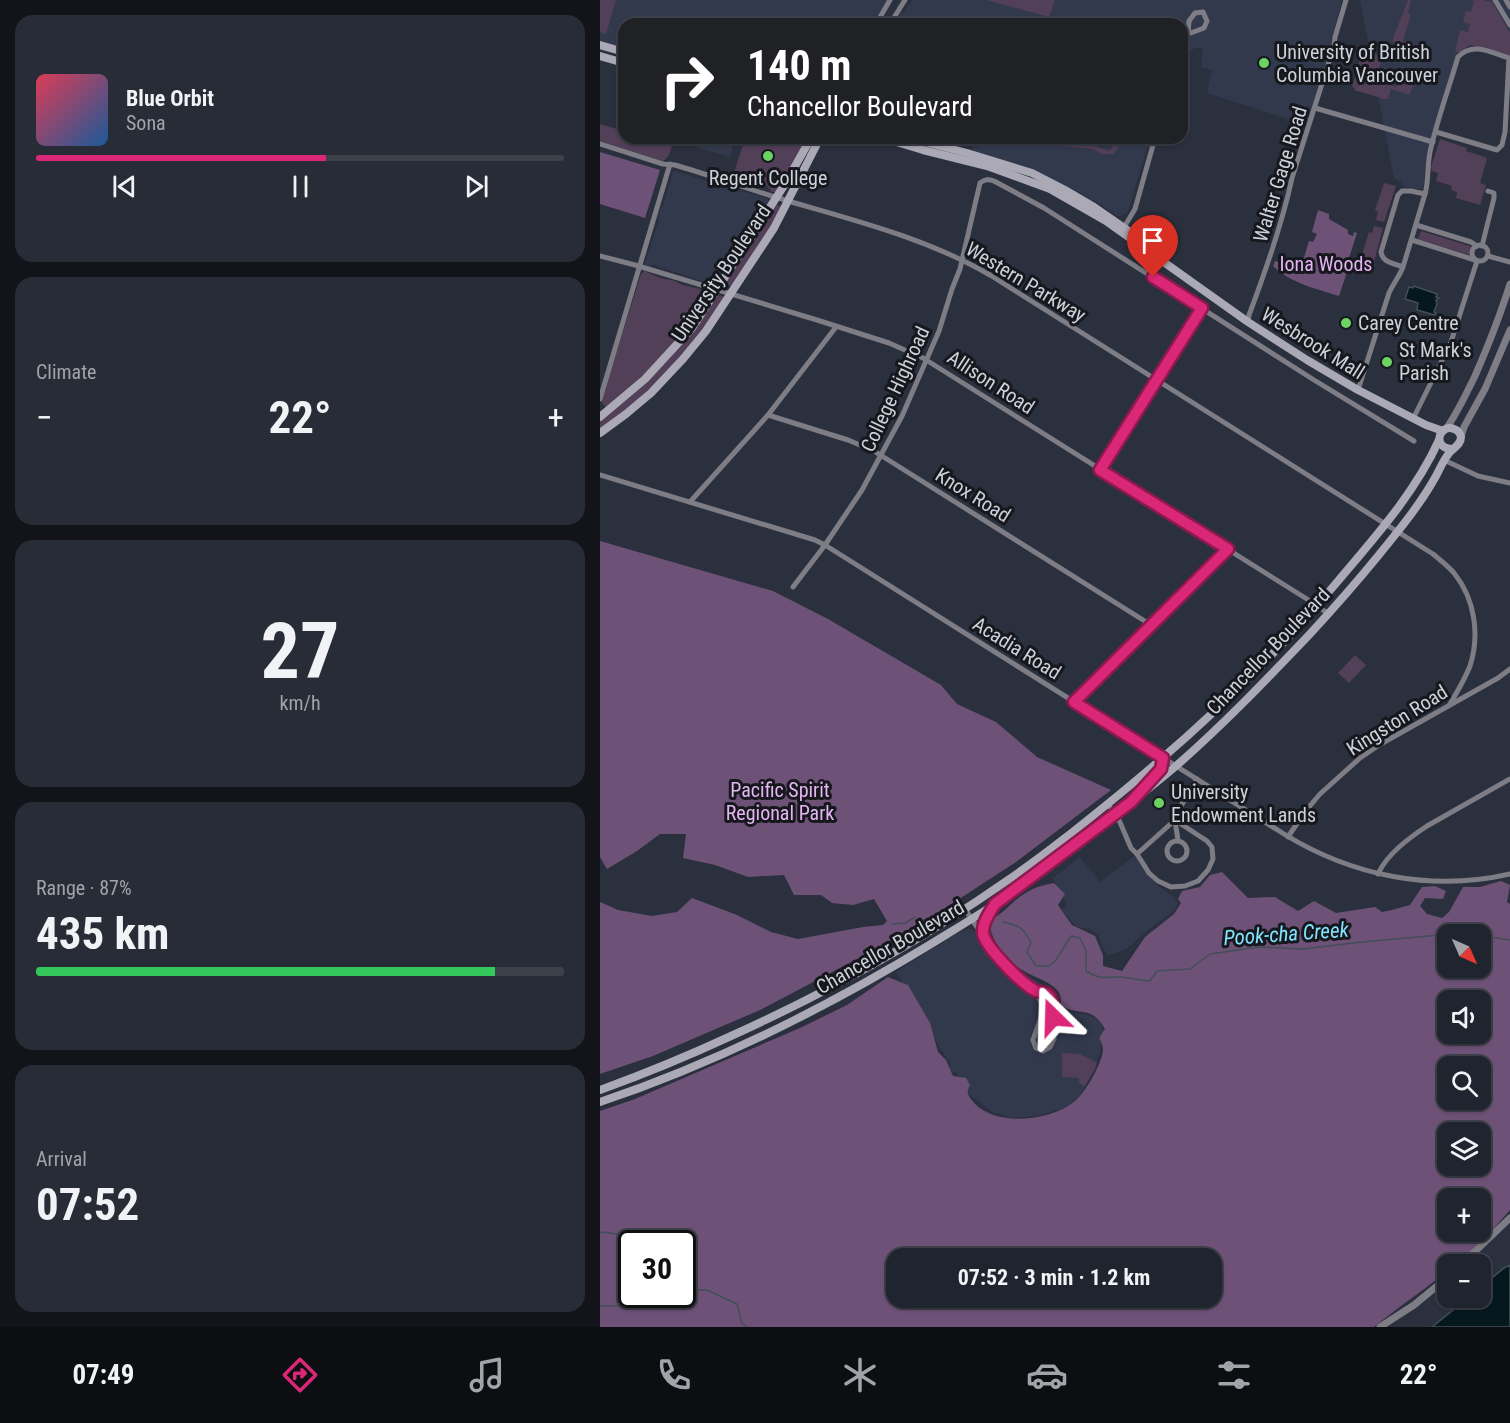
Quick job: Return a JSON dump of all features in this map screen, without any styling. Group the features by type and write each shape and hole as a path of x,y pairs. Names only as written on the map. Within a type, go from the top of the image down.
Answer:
{"main road":[{"path":"600,45 618,50"},
{"path":"600,56 618,61"},
{"name":"University Boulevard","path":"600,417 645,379 697,321 808,144"},
{"name":"University Boulevard","path":"600,433 642,402 667,377 706,331 774,228 817,144"},
{"name":"Wesbrook Mall","path":"903,144 987,166 1033,182 1123,229"},
{"name":"Wesbrook Mall","path":"932,144 1032,173 1065,190 1094,207 1174,264 1189,279 1248,322 1358,390 1442,434"},
{"path":"1455,429 1461,437 1459,444 1454,448 1443,447 1442,434 1455,429"},
{"name":"Chancellor Boulevard","path":"600,1090 773,1017 870,967 965,909 1060,842 1163,758 1213,713 1318,606 1385,523 1422,472 1442,434"},
{"name":"Chancellor Boulevard","path":"600,1102 675,1074 775,1030 855,989 995,904 1115,815 1176,766 1250,696 1329,614 1398,531 1454,448"},
{"path":"1131,802 1161,769 1163,758"},
{"path":"984,937 984,924 995,904"}],"street":[{"path":"880,18 890,0"},
{"path":"894,18 905,0"},
{"name":"Walter Gage Road","path":"1248,322 1272,253 1346,0"},
{"path":"1495,0 1510,25"},
{"path":"1506,0 1510,7"},
{"path":"1358,390 1389,293 1399,278 1412,240 1427,185 1427,170 1433,142 1436,132 1460,55 1472,48 1479,48 1509,58 1505,132 1502,145 1497,150 1436,132"},
{"path":"1316,108 1433,142"},
{"name":"Western Parkway","path":"600,144 922,242 963,260 1004,283 1433,554 1459,580 1471,604 1474,617 1474,650 1469,668 1450,704"},
{"path":"1123,229 1135,209 1153,144"},
{"path":"600,399 670,164"},
{"name":"College Highroad","path":"793,587 862,490 902,416 939,331 963,260 980,183 984,180 990,179 1044,208 1202,308"},
{"path":"1403,267 1383,258 1381,252 1384,238 1400,193 1407,190 1425,194"},
{"path":"1480,246 1494,198 1494,193 1488,191"},
{"path":"1416,225 1480,246 1488,251 1488,255"},
{"path":"1412,240 1476,260 1483,261 1488,255"},
{"path":"1476,260 1472,254 1473,249 1480,246"},
{"path":"1488,255 1510,262"},
{"name":"Allison Road","path":"600,256 889,343 928,360 1329,614"},
{"path":"1413,419 1451,342 1476,260"},
{"name":"Chancellor Boulevard","path":"1442,434 1460,407 1485,354 1510,284"},
{"path":"1100,470 1202,308 1414,441"},
{"path":"690,502 768,415 836,327"},
{"path":"1461,437 1485,389 1510,330"},
{"name":"Knox Road","path":"768,415 848,440 882,456 1151,625"},
{"path":"1444,460 1478,476 1510,483"},
{"name":"Acadia Road","path":"600,475 825,545 1288,837 1327,858 1359,869 1403,879 1444,882 1485,879 1510,874"},
{"path":"1074,702 1228,549"},
{"name":"Kingston Road","path":"1288,837 1320,794 1356,761 1379,745 1510,669"},
{"path":"1178,840 1175,816 1197,778"},
{"path":"1378,874 1389,858 1414,834 1510,779"},
{"path":"1108,804 1120,822 1131,848 1149,873 1158,881 1171,887 1185,886 1198,881 1208,870 1213,859 1212,847 1208,841 1175,820"},
{"path":"1137,854 1175,820"},
{"path":"965,909 997,957 1036,991 1044,1010 1033,1040 1036,1048 1043,1050 1050,1047 1054,1039 1053,1009 1051,998 1046,992 1036,991"},
{"path":"1044,1010 1053,1009"},
{"path":"1472,1254 1510,1218"},
{"path":"1380,1327 1414,1305 1437,1286"}],"shaded area":[{"path":"600,0 887,0 876,18 618,18 618,47 600,42"},
{"path":"600,0 616,0 607,31 604,34 600,32"},
{"name":"University of British Columbia Vancouver","path":"912,0 1342,0 1331,48 1306,125 1207,93 1212,70 1201,67 1203,48 1188,51 1188,18 898,18"},
{"path":"986,0 1055,0 1049,17"},
{"name":"University of British Columbia Vancouver","path":"1360,0 1510,0 1510,54 1473,45 1468,46 1460,54 1429,147 1424,184 1420,189 1405,187 1394,178"},
{"path":"1408,0 1411,0 1408,13 1411,14 1403,41 1419,46 1418,49 1392,41"},
{"path":"1470,0 1492,2 1510,33 1510,56 1470,45 1459,53 1455,52 1460,30 1468,32 1470,24 1463,22 1466,11 1471,12 1474,1"},
{"path":"1364,45 1382,59 1375,81 1396,87 1399,69 1410,72 1409,76 1415,78 1410,95 1391,89 1388,99 1384,99 1354,90 1355,88 1352,87"},
{"path":"600,124 618,129 618,144 672,145 667,158 663,161 600,141"},
{"path":"1440,139 1467,148 1466,151 1487,159 1480,183 1486,185 1480,205 1456,198 1457,192 1451,190 1452,186 1436,181 1438,173 1432,171 1431,167"},
{"path":"697,144 733,144 730,157 696,147"},
{"name":"Regent College","path":"743,144 804,144 776,192 772,192 764,182 734,173"},
{"path":"974,144 1150,144 1128,211 1121,216 1117,216 1094,200 1035,171 974,152"},
{"path":"1058,144 1088,144 1110,151 1114,144 1120,144 1114,154 1102,154 1093,149"},
{"path":"674,171 769,200 718,284 714,285 654,265 646,265 661,208"},
{"path":"1384,183 1396,186 1384,222 1376,220 1378,212 1375,210"},
{"path":"775,204 783,207 732,287 725,283"},
{"path":"1374,226 1383,228 1373,272 1358,268 1369,232 1372,233"},
{"path":"1421,231 1473,247 1470,255 1418,239"},
{"path":"645,271 660,278 704,290 709,297 676,343 606,407 602,403 602,398 641,274"},
{"path":"1414,286 1437,294 1436,297 1439,298 1436,300 1435,315 1417,310 1418,303 1405,299 1409,287"},
{"path":"719,295 725,297 697,338 676,363 641,398 600,431 600,420 625,400"},
{"path":"1355,655 1366,665 1349,683 1338,673"},
{"path":"1137,854 1157,885 1175,898 1176,909 1129,947 1108,955 1102,947 1099,936 1090,929 1077,927 1062,910 1067,904 1053,878 1080,857 1100,882"},
{"path":"970,929 986,937 997,952 1012,966 1055,992 1059,1009 1092,1016 1099,1021 1105,1032 1095,1069 1080,1095 1071,1104 1036,1116 1012,1118 992,1112 969,1094 955,1071 952,1073 949,1067 951,1066 896,972 962,930"},
{"path":"1062,1053 1080,1054 1097,1063 1085,1086 1079,1082 1079,1078 1062,1077"},
{"path":"1510,1265 1510,1327 1432,1327 1456,1308 1491,1308 1491,1279"}],"green space":[{"path":"600,152 660,170 645,218 600,204"},
{"name":"Iona Woods","path":"1318,210 1329,214 1329,219 1348,230 1348,234 1353,236 1354,232 1357,233 1349,258 1361,261 1358,268 1349,266 1339,296 1287,277 1273,266 1275,261 1301,268 1309,241 1313,242 1317,234 1312,232"},
{"name":"Pacific Spirit Regional Park","path":"600,541 773,591 828,619 941,685 957,704 996,722 1037,757 1111,790 1016,862 910,931 760,1010 653,1056 600,1074 600,902 618,910 652,916 677,912 692,898 737,915 771,932 798,939 883,925 887,921 874,899 853,905 832,903 821,895 794,895 784,875 748,877 715,865 683,858 686,834 660,834 607,869 600,857"},
{"path":"1222,872 1248,898 1275,897 1298,911 1314,901 1336,913 1375,907 1382,912 1392,910 1410,905 1422,887 1435,886 1446,891 1443,899 1425,898 1420,906 1427,914 1442,918 1449,912 1463,887 1480,887 1501,881 1510,885 1507,902 1510,904 1510,1210 1491,1232 1491,1188 1437,1188 1437,1242 1482,1242 1470,1254 1437,1254 1437,1279 1374,1327 600,1327 600,1111 635,1099 800,1028 847,1005 888,977 908,985 930,1023 938,1052 946,1060 953,1076 966,1078 970,1085 968,1095 975,1104 997,1116 1010,1118 1025,1119 1052,1113 1075,1101 1088,1084 1102,1055 1100,1038 1105,1029 1100,1021 1089,1013 1073,1011 1061,1005 1060,996 1055,988 1015,965 999,947 992,934 993,920 1027,892 1054,883 1065,894 1058,905 1072,925 1095,936 1103,955 1103,966 1122,971 1145,937 1174,914 1181,903 1178,899 1182,891 1200,887 1210,875"}],"waterway":[{"name":"Pook-cha Creek","path":"892,924 905,923 915,917"},
{"name":"Pook-cha Creek","path":"1003,922 1017,926 1025,933 1031,942 1027,952 1036,966 1049,966 1056,960 1071,936 1080,938 1086,951 1086,971 1091,974 1099,977 1150,981 1157,971 1190,969 1210,954 1259,947 1303,949 1473,932 1510,940"},
{"path":"600,1233 618,1234"},
{"path":"696,1290 707,1290 737,1304 742,1323 747,1327"},
{"path":"600,1306 618,1306"}],"place":[{"name":"University of British Columbia Vancouver","path":"1264,63"},
{"name":"Regent College","path":"768,156"},
{"name":"Carey Centre","path":"1346,323"},
{"name":"St Mark's Parish","path":"1387,362"},
{"name":"University Endowment Lands","path":"1159,803"}],"route":[{"path":"1053,1017 1051,998 1046,992 1036,991 997,957 984,937 984,924 995,904 1131,802 1161,769 1163,758 1074,702 1228,549 1100,470 1202,308 1153,277"}]}
